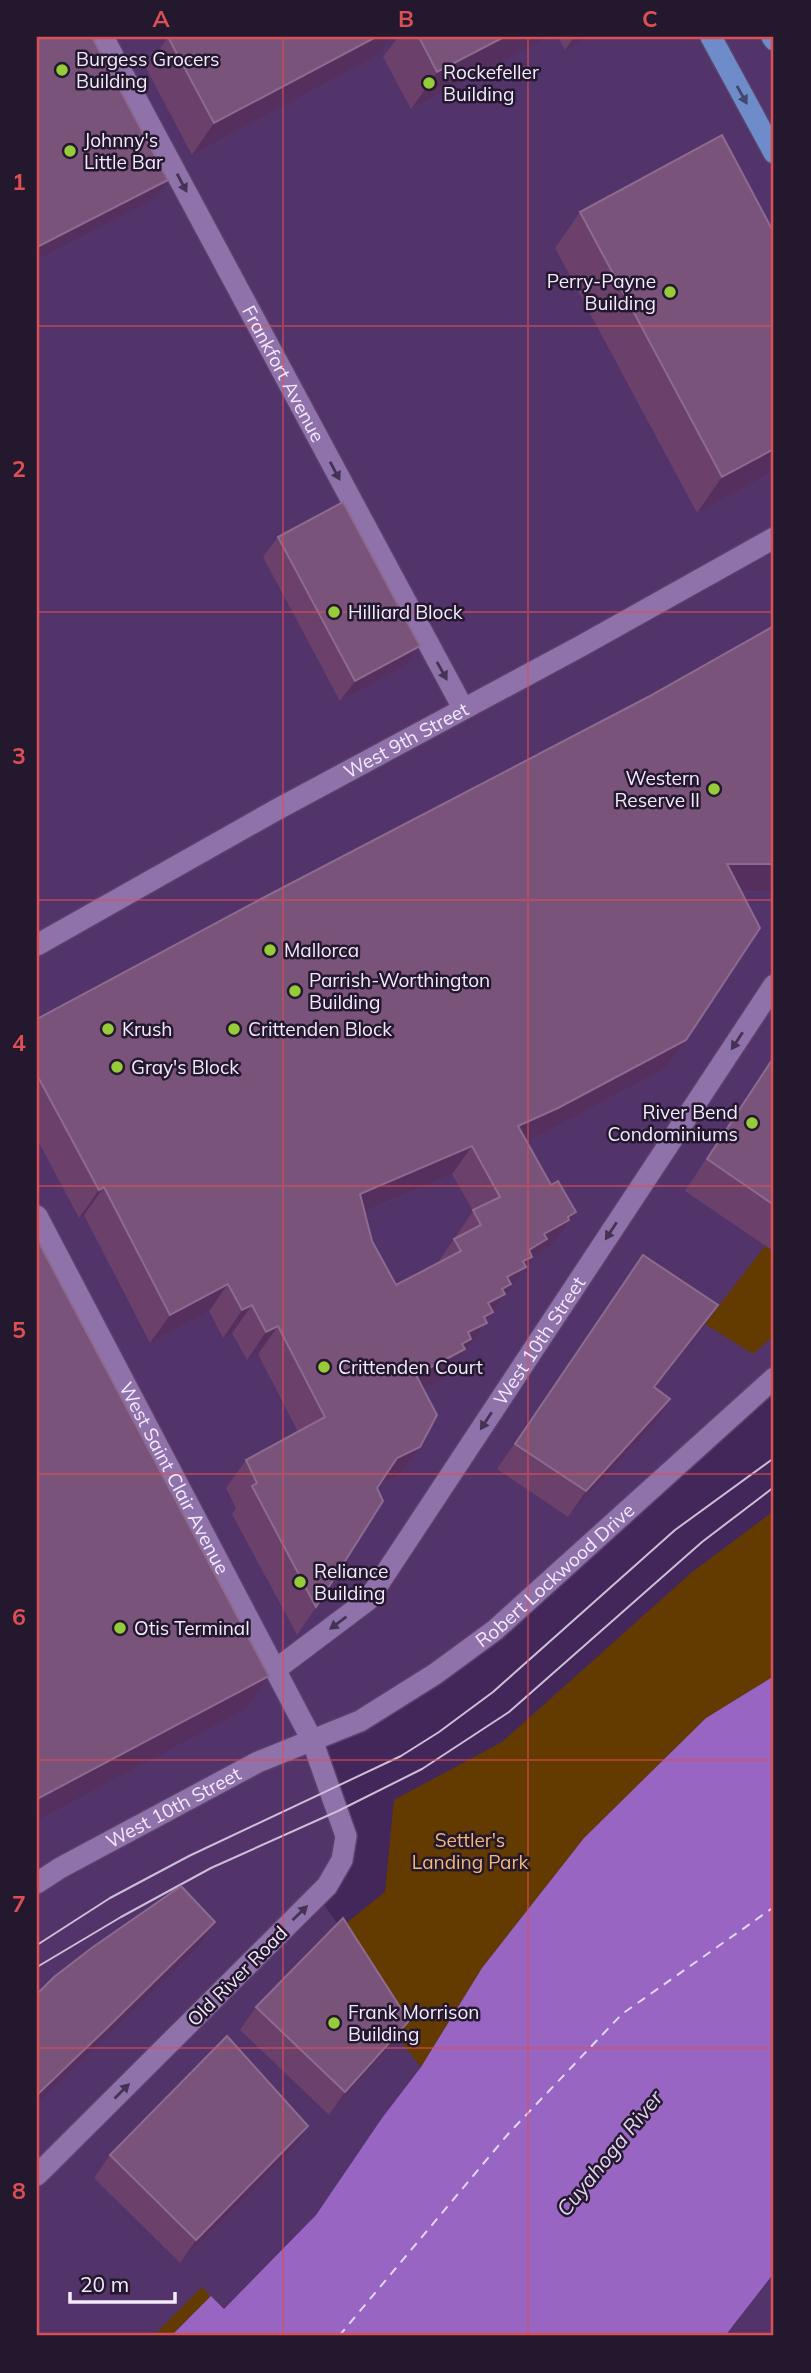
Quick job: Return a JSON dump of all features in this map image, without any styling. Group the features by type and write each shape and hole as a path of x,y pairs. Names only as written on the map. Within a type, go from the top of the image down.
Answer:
{"main road":[{"path":"711,37 774,153"}],"street":[{"name":"Frankfort Avenue","path":"103,37 463,708"},
{"name":"West 9th Street","path":"37,945 276,810 581,646 774,538"},
{"name":"West 10th Street","path":"275,1670 368,1600 774,985"},
{"name":"West Saint Clair Avenue","path":"37,1216 312,1740"},
{"name":"Robert Lockwood Drive","path":"312,1740 360,1721 435,1674 495,1630 774,1378"},
{"name":"West 10th Street","path":"37,1883 60,1868 258,1762 312,1740"},
{"name":"Old River Road","path":"37,2175 327,1886 342,1860 346,1836 312,1740"}],"shaded area":[{"path":"37,37 774,37 774,1378 495,1630 312,1740 346,1836 318,1896 420,2042 421,2067 382,2118 316,2215 224,2309 211,2297 170,2336 37,2336"},
{"path":"774,2273 774,2336 725,2336"}],"green space":[{"path":"765,1246 774,1252 774,1335 753,1354 705,1324"},
{"name":"Settler's Landing Park","path":"774,1511 774,1676 706,1718 584,1838 482,1968 421,2067 324,1941 385,1892 394,1800 502,1742 691,1573"},
{"path":"202,2287 211,2297 170,2336 153,2336"}],"water":[{"name":"Cuyahoga River","path":"774,1676 774,2273 725,2336 171,2336 211,2296 224,2309 316,2215 382,2118 421,2067 482,1968 584,1838 706,1718"}],"building":[{"path":"37,37 92,37 168,180 37,247"},
{"path":"168,37 376,37 214,123"},
{"path":"419,37 504,37 437,72"},
{"name":"Perry-Payne Building","path":"722,135 774,233 774,449 722,477 580,212"},
{"name":"Hilliard Block","path":"343,502 420,646 355,681 278,537"},
{"path":"774,626 774,864 727,864 760,928 686,1040 558,1108 518,1126 551,1185 558,1181 576,1212 568,1217 569,1220 544,1234 547,1239 529,1250 532,1257 523,1261 526,1267 507,1277 511,1284 502,1289 505,1294 488,1303 493,1312 484,1317 487,1323 468,1332 471,1339 462,1344 465,1349 416,1375 437,1415 420,1447 397,1458 377,1488 383,1501 316,1607 252,1486 257,1483 246,1460 325,1417 278,1326 266,1332 252,1305 242,1310 228,1284 170,1315 104,1187 99,1190 37,1075 37,1019 648,697","holes":["472,1146 500,1197 473,1210 481,1225 454,1239 461,1251 396,1285 372,1241 360,1194"]},
{"path":"774,1057 774,1205 707,1159"},
{"path":"37,1239 269,1676 37,1799"},
{"path":"643,1255 718,1305 654,1387 670,1399 586,1491 515,1444"},
{"path":"181,1886 215,1922 37,2095 37,1994 93,1947"},
{"name":"Frank Morrison Building","path":"343,1918 409,2021 345,2092 256,2007"},
{"path":"227,2036 308,2126 196,2240 110,2155"}],"ferry route":[{"path":"339,2336 509,2133 622,2014 774,1907"}],"tram line":[{"path":"37,1945 110,1898 189,1856 401,1756 439,1732 493,1692 675,1530 774,1458"},
{"path":"37,1967 211,1868 338,1811 422,1769 509,1712 702,1542 774,1487"}],"place":[{"name":"Burgess Grocers Building","path":"62,70"},
{"name":"Rockefeller Building","path":"429,83"},
{"name":"Johnny's Little Bar","path":"70,151"},
{"name":"Perry-Payne Building","path":"670,292"},
{"name":"Hilliard Block","path":"334,612"},
{"name":"Western Reserve II","path":"714,789"},
{"name":"Mallorca","path":"270,950"},
{"name":"Parrish-Worthington Building","path":"295,991"},
{"name":"Krush","path":"108,1029"},
{"name":"Crittenden Block","path":"234,1029"},
{"name":"Gray's Block","path":"117,1067"},
{"name":"River Bend Condominiums","path":"752,1123"},
{"name":"Crittenden Court","path":"324,1367"},
{"name":"Reliance Building","path":"300,1582"},
{"name":"Otis Terminal","path":"120,1628"},
{"name":"Frank Morrison Building","path":"334,2023"}]}
